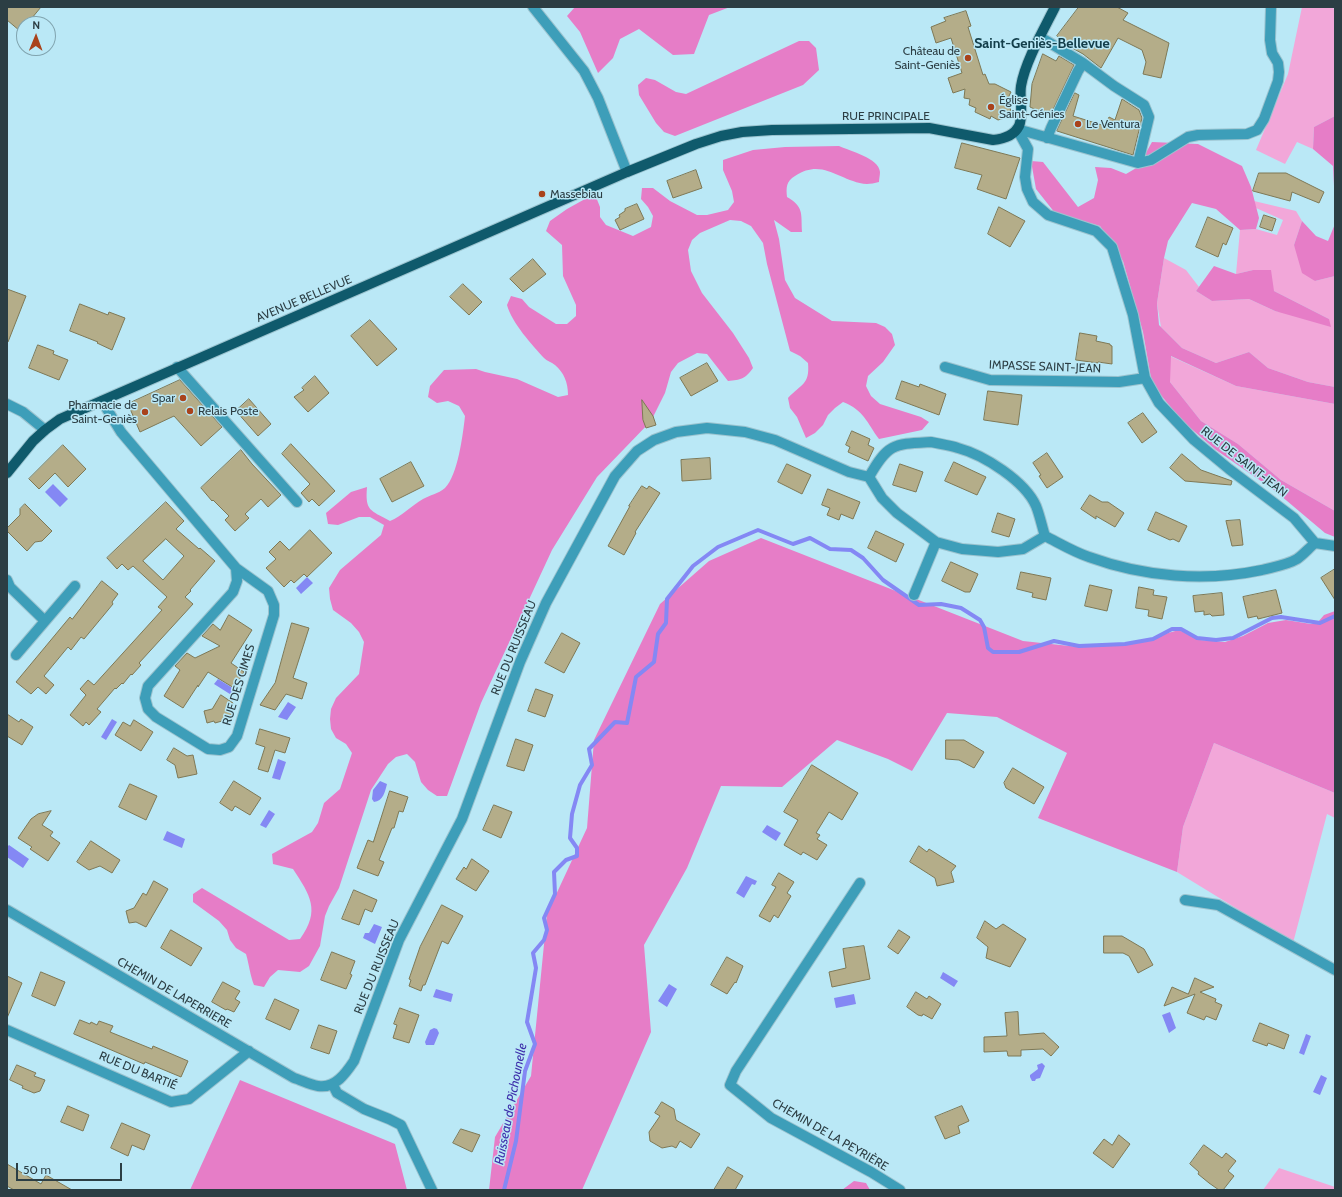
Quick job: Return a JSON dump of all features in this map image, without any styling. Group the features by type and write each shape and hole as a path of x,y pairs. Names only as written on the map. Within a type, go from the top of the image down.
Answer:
{"main road":[{"path":"1017,129 1020,125 1021,87 1024,71 1055,7"},
{"name":"RUE PRINCIPALE","path":"627,172 696,144 721,136 742,132 772,130 929,128 993,140 1002,139 1012,135 1017,129"},
{"name":"AVENUE BELLEVUE","path":"7,473 33,441 60,419 627,172"}],"street":[{"path":"533,7 584,71 598,98 627,172"},
{"path":"1017,129 1138,164 1151,160 1188,137 1247,134 1257,130 1264,119 1278,81 1278,63 1272,54 1270,40 1271,7"},
{"path":"1040,37 1084,63 1114,86 1144,105 1148,117 1138,164"},
{"path":"1047,138 1064,100 1084,63"},
{"name":"RUE DE SAINT-JEAN","path":"1017,129 1028,149 1025,177 1027,189 1033,202 1048,215 1096,230 1112,247 1133,315 1145,378 1159,402 1194,440 1229,469 1294,518 1315,543"},
{"path":"177,367 297,502"},
{"name":"IMPASSE SAINT-JEAN","path":"945,367 990,380 1119,382 1145,378"},
{"name":"RUE DES CIMES","path":"102,401 122,432 236,568 268,591 274,604 274,615 237,736 229,747 220,750 208,749 156,717 148,709 145,698 148,686 234,592 238,581 236,568"},
{"path":"7,404 23,412 45,430"},
{"name":"RUE DU RUISSEAU","path":"333,1085 345,1075 354,1061 399,940 462,819 520,662 546,603 615,476 636,452 654,440 676,432 707,428 745,432 775,440 849,472 869,477"},
{"path":"1045,536 1023,549 998,552 962,548 936,542 897,513 882,498 869,477 876,463 888,449 903,443 931,442 959,448 987,460 1008,474 1023,487 1036,505 1045,536 1088,557 1128,569 1171,576 1210,576 1248,573 1274,567 1297,559 1315,543 1335,546"},
{"path":"914,595 936,542"},
{"path":"7,580 10,587 45,621"},
{"path":"16,655 75,586"},
{"name":"CHEMIN DE LA PEYRIÈRE","path":"860,883 736,1071 730,1085 771,1118 871,1172 900,1190"},
{"path":"1185,900 1218,905 1335,970"},
{"name":"CHEMIN DE LAPERRIERE","path":"7,910 294,1078 319,1087 333,1085"},
{"name":"RUE DU BARTIÉ","path":"7,1030 172,1102 189,1099 249,1051"},
{"path":"333,1085 337,1093 364,1109 401,1125 432,1190"}],"shaded area":[{"path":"575,7 730,7 709,15 694,54 673,55 639,29 620,39 613,58 598,73 580,32 567,16"},
{"path":"1302,7 1332,7 1335,10 1335,116 1314,127 1313,149 1297,142 1285,164 1256,150 1288,74"},
{"path":"799,41 809,41 816,48 819,70 803,85 675,136 664,132 656,123 639,95 638,85 646,78 655,80 676,92 686,94"},
{"path":"1335,116 1335,206 1333,166 1313,149 1314,127"},
{"path":"1152,142 1198,144 1242,166 1251,187 1259,218 1256,229 1240,230 1216,209 1192,203 1168,241 1157,303 1159,325 1182,348 1216,363 1249,352 1268,368 1308,382 1335,387 1335,404 1236,386 1171,356 1170,382 1201,421 1238,444 1281,480 1335,511 1335,537 1325,533 1274,490 1216,450 1181,420 1152,384 1143,332 1123,261 1100,226 1055,213 1036,189 1031,161 1043,162 1078,207 1094,198 1098,180 1095,167 1111,168 1126,174 1138,167"},
{"path":"839,146 863,156 875,163 880,172 879,182 867,184 857,182 831,172 814,169 805,171 795,176 788,182 787,197 799,207 802,232 791,232 774,220 779,239 785,280 795,298 832,321 876,323 885,327 892,334 895,345 883,362 868,376 866,386 871,396 880,404 921,417 929,422 922,430 879,439 860,413 850,405 843,402 828,415 823,425 815,433 806,438 797,417 790,408 788,398 804,384 808,376 808,363 800,356 790,351 767,264 763,243 751,226 741,221 730,220 700,233 692,240 688,250 691,271 702,293 733,333 749,358 753,368 748,375 736,380 728,381 707,354 697,353 678,363 671,372 665,393 651,421 597,477 552,550 481,703 447,796 437,796 428,790 421,782 415,762 407,754 396,757 388,764 371,790 339,888 325,916 320,946 309,966 300,972 278,970 270,977 264,987 254,985 246,954 236,948 230,940 227,930 219,921 193,902 193,894 202,888 289,940 300,939 310,919 311,903 304,887 293,869 273,864 272,854 312,832 318,823 324,803 340,789 352,753 346,744 336,738 331,729 331,709 336,698 359,674 364,642 359,632 351,623 333,610 329,588 340,570 381,535 384,525 370,517 359,517 338,525 328,524 326,513 351,492 367,487 367,501 370,509 390,521 423,499 440,492 450,482 457,464 465,416 459,406 448,401 437,403 428,397 430,386 444,370 476,369 517,379 558,397 568,395 565,378 561,371 555,365 546,360 528,340 513,319 507,305 511,296 522,299 529,307 556,324 567,324 576,316 576,305 563,276 562,245 546,231 550,221 585,199 596,197 600,207 600,217 606,225 633,236 651,227 653,216 641,199 642,188 653,188 670,201 697,215 707,215 728,210 734,202 732,191 723,170 723,160 753,150 785,147"},
{"path":"1254,201 1296,211 1302,221 1294,245 1315,281 1335,276 1335,387 1308,382 1268,368 1249,352 1216,363 1182,348 1161,327 1157,303 1164,258 1186,270 1199,287 1196,291 1212,301 1249,299 1275,311 1329,319 1274,291 1253,270 1236,274 1240,230 1256,229 1277,235 1283,220 1256,208"},
{"path":"1302,221 1316,236 1328,241 1335,224 1335,276 1315,281 1302,273 1294,245"},
{"path":"1214,266 1236,274 1253,270 1271,270 1274,291 1329,319 1331,327 1275,311 1249,299 1212,301 1196,291"},
{"path":"1170,356 1236,386 1335,404 1335,511 1281,480 1238,444 1201,421 1170,382"},
{"path":"53,484 68,499 60,507 45,492"},
{"path":"761,538 1023,641 1079,647 1111,645 1150,641 1179,630 1200,640 1225,642 1243,636 1268,623 1286,620 1311,624 1318,622 1324,615 1335,611 1335,793 1214,743 1183,827 1177,872 1038,818 1067,753 997,717 947,713 912,771 888,759 837,740 782,787 721,786 687,868 644,945 651,1032 582,1190 489,1190 495,1137 531,1076 547,914 587,828 594,740 660,604 709,561"},
{"path":"307,577 313,583 301,594 296,588"},
{"path":"218,679 236,690 233,696 214,684"},
{"path":"288,702 296,707 287,720 278,717"},
{"path":"112,719 117,722 106,740 101,737"},
{"path":"1214,743 1335,793 1335,818 1327,814 1293,943 1177,872 1183,827"},
{"path":"278,759 286,762 280,780 272,778"},
{"path":"380,781 387,784 382,798 374,802 372,799 373,790"},
{"path":"269,810 275,814 266,828 260,825"},
{"path":"767,825 781,833 776,841 762,832"},
{"path":"167,831 185,839 182,848 163,840"},
{"path":"9,845 29,859 23,868 7,857 7,847"},
{"path":"746,876 757,881 755,885 752,884 744,898 736,893"},
{"path":"374,924 382,927 375,944 363,938 365,933 369,933"},
{"path":"943,972 958,981 954,987 940,978"},
{"path":"669,984 677,989 667,1007 658,1001"},
{"path":"436,989 453,994 451,1002 433,997"},
{"path":"854,994 856,1004 836,1008 834,998"},
{"path":"1170,1012 1176,1028 1169,1033 1162,1015"},
{"path":"434,1028 437,1029 439,1033 434,1045 426,1045 425,1042 430,1030"},
{"path":"1306,1034 1311,1036 1304,1055 1299,1053"},
{"path":"1042,1063 1045,1066 1040,1078 1032,1081 1030,1075 1038,1069 1037,1065"},
{"path":"1321,1075 1327,1078 1320,1095 1313,1092"},
{"path":"240,1080 395,1144 407,1190 190,1190"},
{"path":"1279,1168 1335,1187 1335,1190 1263,1190"},
{"path":"854,1181 866,1183 870,1190 842,1190"}],"building":[{"path":"7,7 41,7 34,16 16,16 16,28 7,20"},
{"path":"1079,7 1117,7 1128,13 1123,20 1169,43 1161,78 1143,74 1146,62 1142,50 1118,38 1101,68 1083,54 1065,44 1066,42 1057,36"},
{"name":"Château de Saint-Geniès","path":"966,11 971,26 968,27 983,75 985,74 989,84 995,84 1011,92 1007,100 1011,111 1008,117 998,120 991,116 990,119 975,112 976,108 969,105 970,99 964,98 965,89 953,93 948,78 962,73 951,38 936,43 931,27 946,21 944,18"},
{"path":"1043,54 1056,61 1059,56 1074,65 1050,116 1030,107 1032,84"},
{"path":"1075,93 1079,95 1073,116 1105,126 1109,117 1115,120 1122,99 1139,110 1142,118 1133,155 1057,131"},
{"path":"962,143 1020,158 1006,199 977,189 982,175 955,168"},
{"path":"696,170 702,188 673,198 667,181"},
{"path":"1259,173 1286,173 1324,192 1319,203 1292,192 1290,201 1253,191"},
{"path":"637,204 644,219 620,230 615,220 620,217 619,215 625,211 625,209"},
{"path":"999,207 1025,221 1010,247 988,234"},
{"path":"1264,215 1276,219 1272,231 1260,227"},
{"path":"1208,217 1233,228 1226,245 1223,243 1218,257 1196,247"},
{"path":"533,259 546,274 523,292 510,279"},
{"path":"463,284 482,302 469,315 450,297"},
{"path":"7,289 26,296 8,342 7,341"},
{"path":"80,304 108,315 109,312 125,318 112,350 97,343 98,342 70,331"},
{"path":"370,320 397,349 377,366 351,336"},
{"path":"1080,333 1097,336 1096,341 1110,344 1112,346 1112,364 1076,360"},
{"path":"38,345 54,351 53,354 68,360 59,380 29,368"},
{"path":"707,363 718,381 691,396 680,378"},
{"path":"315,376 329,393 308,412 294,397 304,390 302,388"},
{"path":"180,380 222,427 201,446 174,416 140,432 128,404"},
{"path":"902,381 919,387 920,384 946,394 939,415 896,399"},
{"path":"988,391 1022,395 1018,425 984,420"},
{"path":"249,399 271,424 258,436 236,411"},
{"path":"642,400 653,416 656,425 646,428 643,420"},
{"path":"1143,413 1157,432 1142,443 1128,423"},
{"path":"852,431 870,439 868,445 874,448 868,461 848,452 850,447 846,445"},
{"path":"291,444 335,491 319,506 312,499 309,502 301,493 310,484 282,454"},
{"path":"63,445 86,469 68,487 55,473 39,489 29,479"},
{"path":"241,450 281,495 268,507 261,499 245,514 249,518 235,531 225,520 229,516 213,500 212,501 201,488"},
{"path":"1047,453 1063,477 1047,488 1033,463"},
{"path":"1182,454 1201,470 1232,481 1231,485 1185,481 1170,468"},
{"path":"710,458 711,479 682,481 681,460"},
{"path":"411,462 424,486 392,502 380,479"},
{"path":"954,462 986,477 977,495 945,481"},
{"path":"787,464 811,475 802,494 778,482"},
{"path":"900,464 923,472 916,492 893,485"},
{"path":"642,486 647,489 649,486 660,493 635,532 636,533 624,555 608,546 629,506"},
{"path":"828,489 860,502 853,519 841,514 839,520 827,515 830,508 822,505"},
{"path":"1090,495 1102,502 1108,502 1124,513 1115,527 1096,516 1096,519 1081,509"},
{"path":"166,502 184,521 176,529 215,561 185,597 193,604 139,663 141,665 132,675 131,674 123,684 122,683 116,689 115,688 97,709 101,712 89,725 86,722 83,726 70,715 86,695 80,689 88,680 94,685 162,610 158,607 167,597 133,566 128,570 122,564 117,569 107,558","holes":["166,539 184,556 163,580 143,561"]},
{"path":"25,504 52,531 42,541 35,542 27,551 7,531 7,528 20,515 20,509"},
{"path":"1156,512 1187,526 1179,542 1173,539 1170,540 1148,530"},
{"path":"998,513 1015,519 1009,537 992,532"},
{"path":"1240,520 1243,545 1232,546 1226,521"},
{"path":"310,530 332,553 307,577 304,574 294,583 291,580 284,587 266,568 276,559 269,552 280,541 289,550"},
{"path":"876,531 904,544 896,562 868,548"},
{"path":"951,562 978,574 970,592 965,592 942,581"},
{"path":"1335,569 1335,600 1321,578"},
{"path":"1021,572 1051,578 1046,600 1032,597 1033,593 1017,589"},
{"path":"102,581 118,594 112,602 113,604 84,639 81,637 71,650 68,647 44,676 54,685 46,694 38,687 31,694 16,682 70,617 72,619"},
{"path":"1090,585 1112,590 1107,611 1085,606"},
{"path":"1139,587 1154,590 1153,595 1167,597 1162,619 1148,616 1149,610 1136,608"},
{"path":"1276,590 1282,613 1258,619 1257,616 1248,618 1243,597"},
{"path":"1222,593 1224,615 1212,616 1210,614 1204,615 1204,611 1195,612 1193,596"},
{"path":"229,615 252,630 231,663 244,672 234,688 208,672 183,708 164,696 180,670 175,666 187,653 195,658 220,646 202,636 213,624 220,630"},
{"path":"292,623 309,628 293,678 307,683 302,699 286,694 275,710 260,705 275,683"},
{"path":"562,633 580,643 564,673 545,663"},
{"path":"536,689 553,695 545,717 528,711"},
{"path":"221,695 233,703 229,710 234,712 229,719 215,723 214,721 207,723 204,711 212,709"},
{"path":"7,714 19,722 21,719 33,727 22,745 7,736"},
{"path":"134,720 153,732 141,751 115,735 123,722 130,726"},
{"path":"260,729 290,738 285,753 275,750 268,772 258,769 265,747 256,744"},
{"path":"516,739 533,745 524,771 507,766"},
{"path":"946,740 964,740 984,752 974,768 959,760 946,759"},
{"path":"174,748 187,756 193,755 197,774 178,778 175,765 167,760"},
{"path":"812,765 858,793 842,820 829,812 816,833 820,835 817,839 827,845 817,860 803,852 801,855 784,845 798,820 784,812"},
{"path":"1013,768 1044,787 1034,804 1006,788 1004,783"},
{"path":"234,781 261,798 250,815 235,806 232,811 220,803"},
{"path":"130,784 157,796 146,820 119,807"},
{"path":"390,791 408,797 403,812 399,811 394,828 392,828 379,860 384,862 378,876 357,868 368,840 373,842"},
{"path":"494,805 512,812 501,838 483,830"},
{"path":"51,811 42,825 53,832 50,836 60,843 48,861 30,849 32,847 18,838 31,819 38,814"},
{"path":"91,841 120,860 112,873 100,866 89,870 77,862"},
{"path":"919,846 927,852 929,849 956,866 951,872 954,882 937,886 935,878 910,862"},
{"path":"472,859 489,871 476,891 456,879 464,867 466,869"},
{"path":"779,873 794,882 787,893 791,896 778,918 774,915 770,922 759,916 776,887 772,885"},
{"path":"154,881 168,889 146,927 136,922 129,923 126,911 134,908 143,893 146,895"},
{"path":"354,890 377,900 372,912 365,909 359,925 342,919"},
{"path":"442,905 463,916 448,944 442,941 425,985 423,985 421,991 409,986 411,980 409,979 420,947"},
{"path":"985,921 996,929 1003,924 1026,939 1010,967 986,958 988,947 977,938"},
{"path":"171,930 202,948 191,966 161,948"},
{"path":"899,930 910,937 898,954 888,947"},
{"path":"1104,936 1122,936 1144,949 1153,965 1138,973 1129,956 1123,953 1104,953"},
{"path":"864,946 870,979 832,987 829,972 846,968 843,949"},
{"path":"332,952 355,961 350,974 352,975 346,989 321,980"},
{"path":"727,957 743,966 736,983 735,982 727,994 711,985"},
{"path":"41,972 65,982 55,1006 32,996"},
{"path":"7,976 22,983 7,1018"},
{"path":"1195,978 1214,987 1200,992 1216,999 1215,1002 1222,1005 1216,1020 1206,1016 1204,1020 1187,1013 1195,994 1164,1006 1172,987 1188,994"},
{"path":"223,982 240,991 235,999 240,1002 234,1012 227,1009 226,1010 212,1002"},
{"path":"916,992 927,999 929,996 941,1004 932,1019 923,1014 922,1016 918,1015 907,1007"},
{"path":"275,999 299,1010 290,1030 266,1019"},
{"path":"400,1008 419,1015 409,1043 393,1038 397,1025 394,1024"},
{"path":"1018,1012 1019,1035 1044,1033 1059,1047 1051,1056 1043,1049 1021,1050 1021,1056 1008,1056 1007,1051 984,1052 984,1037 1007,1036 1005,1013"},
{"path":"80,1020 97,1025 99,1021 113,1026 110,1032 152,1049 153,1046 188,1061 181,1077 145,1062 144,1064 74,1034"},
{"path":"1260,1023 1289,1035 1284,1049 1268,1043 1267,1046 1253,1041"},
{"path":"319,1025 337,1031 329,1054 311,1048"},
{"path":"17,1065 36,1073 34,1076 45,1080 40,1091 34,1093 22,1088 23,1086 10,1080"},
{"path":"662,1102 674,1109 676,1120 700,1134 691,1148 680,1141 676,1148 672,1146 662,1148 650,1141 649,1132 660,1116 655,1113"},
{"path":"68,1106 89,1115 83,1131 61,1122"},
{"path":"962,1106 969,1121 958,1126 960,1133 945,1139 935,1117"},
{"path":"122,1123 150,1135 144,1150 132,1145 128,1156 111,1148"},
{"path":"461,1129 480,1135 472,1152 453,1143"},
{"path":"1119,1135 1130,1144 1113,1168 1093,1153 1104,1139 1112,1145"},
{"path":"1204,1145 1222,1158 1226,1153 1236,1161 1228,1171 1234,1176 1223,1190 1219,1190 1209,1183 1198,1174 1199,1172 1190,1164"},
{"path":"7,1164 41,1184 46,1175 72,1190 14,1190 7,1186"},
{"path":"728,1167 743,1176 735,1190 714,1190"}],"waterway":[{"name":"Ruisseau de Pichounelle","path":"504,1190 516,1141 525,1071 535,1044 527,1022 536,968 533,953 544,940 547,930 544,918 555,894 554,872 566,860 577,856 577,848 570,838 572,814 580,785 592,765 589,749 615,722 627,723 636,677 654,662 658,634 666,623 667,599 693,566 718,547 758,530 793,544 810,538 830,549 851,550 863,558 883,580 919,605 941,604 961,608 980,620 984,627 988,648 993,652 1019,652 1054,641 1079,646 1125,644 1153,639 1172,629 1181,629 1197,638 1216,640 1233,638 1272,618 1281,617 1320,623 1335,616"}],"place":[{"name":"Château de Saint-Geniès","path":"968,58"},
{"name":"Église Saint-Génies","path":"991,107"},
{"name":"Le Ventura","path":"1078,124"},
{"name":"Massebiau","path":"542,194"},
{"name":"Spar","path":"183,398"},
{"name":"Relais Poste","path":"190,411"},
{"name":"Pharmacie de Saint-Geniès","path":"145,412"}],"district":[{"name":"Saint-Geniès-Bellevue","path":"1042,44"}]}
